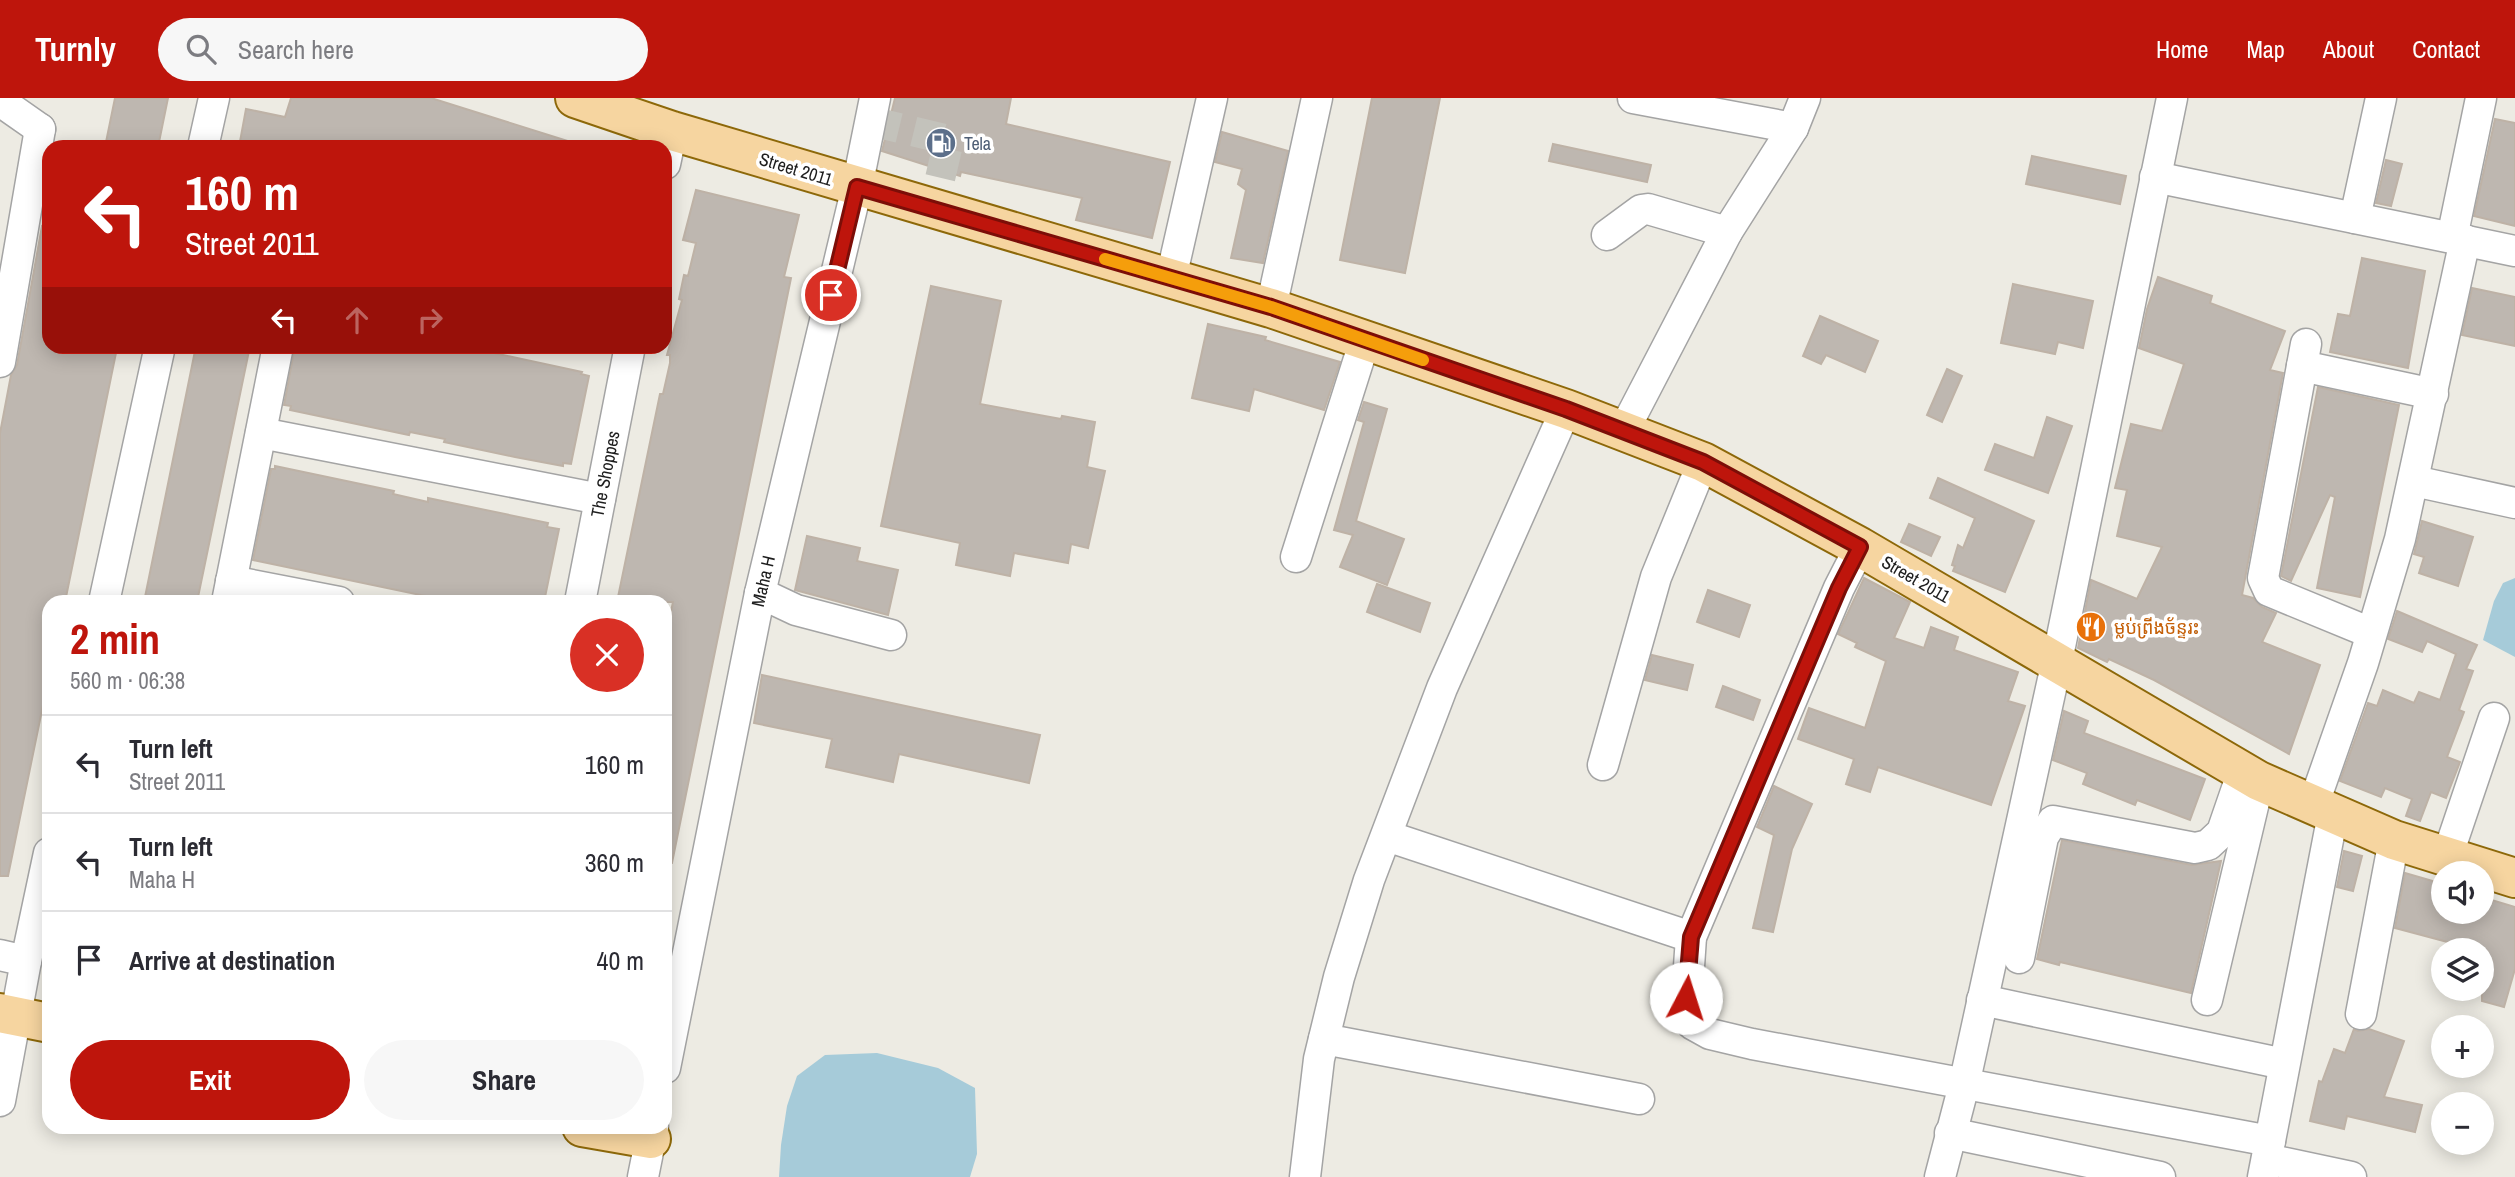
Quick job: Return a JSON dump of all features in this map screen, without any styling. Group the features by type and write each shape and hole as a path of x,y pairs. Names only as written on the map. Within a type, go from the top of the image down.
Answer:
{"main road":[{"name":"Street 2011","path":"575,98 653,140"},
{"name":"Street 2011","path":"672,149 857,187 1271,307 1625,430 1703,462 1860,547 2251,776 2394,840 2515,878"}],"street":[{"path":"205,140 214,98"},
{"name":"Maha H","path":"672,1033 760,593 857,187 875,98"},
{"path":"1171,278 1212,98"},
{"path":"1271,307 1317,98"},
{"path":"1633,98 1793,128"},
{"path":"1625,430 1727,232 1793,128 1805,98"},
{"path":"1940,1177 1964,1085 2057,661 2172,98"},
{"path":"2355,218 2381,98"},
{"path":"2267,1159 2323,808 2414,481 2433,394 2481,98"},
{"path":"0,101 40,129"},
{"path":"0,121 40,129"},
{"path":"0,362 7,278 40,129"},
{"path":"2155,177 2515,251"},
{"path":"1607,235 1641,210 1648,209 1727,232"},
{"path":"1296,557 1365,340"},
{"path":"106,595 158,354"},
{"path":"262,595 229,592 276,354"},
{"name":"The Shoppes","path":"581,595 628,354"},
{"path":"2371,633 2269,591 2263,578 2304,355 2433,394"},
{"path":"1305,1177 1319,1059 1359,913 1442,688 1566,409"},
{"path":"261,433 600,499"},
{"path":"1603,765 1656,577 1703,462"},
{"path":"2414,481 2515,503"},
{"path":"1860,547 1839,588 1691,937 1686,1010 1692,1024 1710,1034 1964,1085 2351,1177"},
{"path":"760,593 796,610 891,635"},
{"path":"2446,857 2494,718"},
{"path":"2019,958 2043,837 2053,821 2195,848 2208,845 2222,832 2251,776"},
{"path":"2207,1000 2251,776"},
{"path":"1387,836 1691,937"},
{"path":"2361,1014 2394,840"},
{"path":"0,1101 22,1017 13,958 42,873"},
{"path":"1982,1000 2284,1064"},
{"path":"1324,1039 1639,1100"},
{"path":"1950,1133 2160,1177"},
{"path":"643,1177 652,1134"}],"water":[{"path":"2515,578 2515,657 2483,640 2494,601 2503,583"},
{"path":"877,1053 938,1068 975,1088 977,1154 970,1177 779,1177 787,1106 797,1076 825,1055"}],"building":[{"path":"115,98 168,98 159,140 106,140"},
{"path":"291,98 431,98 564,140 240,140 246,109 285,117"},
{"path":"895,98 1011,98 1006,124 1170,162 1152,238 1076,220 1082,198 961,172 960,176 882,151"},
{"path":"1372,98 1440,98 1405,273 1340,260"},
{"path":"2495,119 2515,123 2515,226 2474,216"},
{"path":"1222,132 1288,151 1263,263 1231,258 1246,190 1238,184 1242,169 1215,162"},
{"path":"1553,144 1651,165 1647,182 1549,161"},
{"path":"2032,156 2126,176 2120,204 2026,184"},
{"path":"2386,160 2402,164 2391,206 2376,203"},
{"path":"696,190 799,215 784,277 791,278 672,863 672,595 618,595 660,394 663,394 670,363 670,355 667,355 672,354 672,337 682,300 679,299 684,275 688,276 696,243 683,240"},
{"path":"42,226 42,354 116,354 66,595 42,595 42,710 8,876 0,876 0,433 11,375 17,365"},
{"path":"2362,258 2425,271 2408,368 2330,352 2338,314 2350,316"},
{"path":"2158,277 2212,296 2210,303 2285,331 2270,370 2283,373 2242,595 2253,598 2262,607 2276,613 2262,642 2320,665 2289,754 2154,680 2078,648 2091,580 2137,599 2162,547 2117,536 2127,490 2115,488 2131,424 2162,431 2184,364 2139,348 2147,309"},
{"path":"2013,284 2093,301 2083,348 2058,342 2055,354 2001,343"},
{"path":"931,286 1001,301 980,404 1061,419 1062,416 1095,422 1087,467 1105,471 1088,548 1071,544 1068,563 1014,553 1010,576 956,565 960,543 881,526"},
{"path":"2472,288 2515,297 2515,346 2462,335"},
{"path":"1820,316 1878,341 1865,372 1826,355 1821,364 1803,356"},
{"path":"1208,324 1266,337 1265,340 1340,362 1324,410 1254,389 1249,411 1192,398"},
{"path":"194,354 248,354 198,595 145,595"},
{"path":"294,354 499,354 582,372 581,374 589,376 571,464 563,463 563,466 444,442 445,439 410,432 409,435 290,410 291,406 284,405"},
{"path":"1947,369 1962,376 1942,422 1927,415"},
{"path":"2318,387 2399,405 2360,597 2317,588 2335,497 2330,495 2291,581 2281,576"},
{"path":"1364,402 1387,409 1356,521 1404,539 1387,585 1340,567 1353,535 1334,530 1364,422 1358,420"},
{"path":"2047,417 2072,426 2048,493 1985,470 1995,444 2034,458"},
{"path":"275,466 394,491 393,494 428,502 428,498 548,523 547,527 559,529 545,595 420,595 253,560 271,469 275,469"},
{"path":"1938,478 2034,521 2005,592 1953,571 1955,566 1952,565 1958,545 1963,548 1975,518 1930,498"},
{"path":"2422,521 2473,537 2458,586 2419,573 2424,557 2414,554"},
{"path":"1909,524 1940,537 1931,556 1901,542"},
{"path":"807,536 860,548 857,561 898,570 888,615 795,590"},
{"path":"1864,578 1910,602 1894,638 1924,648 1931,627 1958,637 1954,650 2018,672 2008,701 2025,706 1991,805 1878,767 1870,792 1846,784 1854,759 1798,739 1809,708 1865,728 1886,661 1855,647 1857,643 1838,634"},
{"path":"1377,584 1430,603 1420,632 1367,612"},
{"path":"1708,590 1750,605 1739,637 1697,622"},
{"path":"2397,611 2477,645 2466,669 2473,671 2459,710 2464,712 2447,757 2460,762 2446,798 2431,792 2420,821 2406,816 2412,799 2385,788 2381,797 2340,781 2368,703 2377,706 2383,690 2414,703 2419,692 2440,700 2456,654 2427,641 2422,652 2388,639"},
{"path":"1652,655 1693,665 1687,690 1645,680"},
{"path":"762,675 1040,735 1029,783 899,754 893,782 826,767 832,739 754,723"},
{"path":"1723,686 1760,700 1753,720 1716,707"},
{"path":"2064,711 2088,721 2084,733 2205,779 2190,820 2137,800 2135,805 2083,784 2087,773 2053,760"},
{"path":"1774,786 1812,804 1792,849 1773,932 1753,928 1774,835 1757,827"},
{"path":"2062,840 2192,865 2221,861 2191,993 2037,959"},
{"path":"2344,851 2362,856 2353,891 2337,887"},
{"path":"2405,873 2431,881 2431,924 2494,924 2494,901 2515,907 2515,969 2504,1007 2482,1001 2494,1001 2494,938 2432,938 2395,928"},
{"path":"2354,1029 2369,1029 2404,1041 2384,1097 2422,1105 2415,1132 2347,1116 2344,1129 2310,1121 2319,1081 2322,1082 2334,1049 2345,1053"}],"tunnel":[{"path":"870,121 949,140 933,209"}],"slow traffic":[{"path":"1105,259 1271,307 1423,360"}],"place":[{"name":"Tela","path":"941,143"},
{"name":"ម្លប់ព្រីងច័ន្ទរះ","path":"2091,627"}],"route":[{"path":"831,295 857,187 1271,307 1625,430 1703,462 1860,547 1839,588 1691,937 1686,998"}]}
